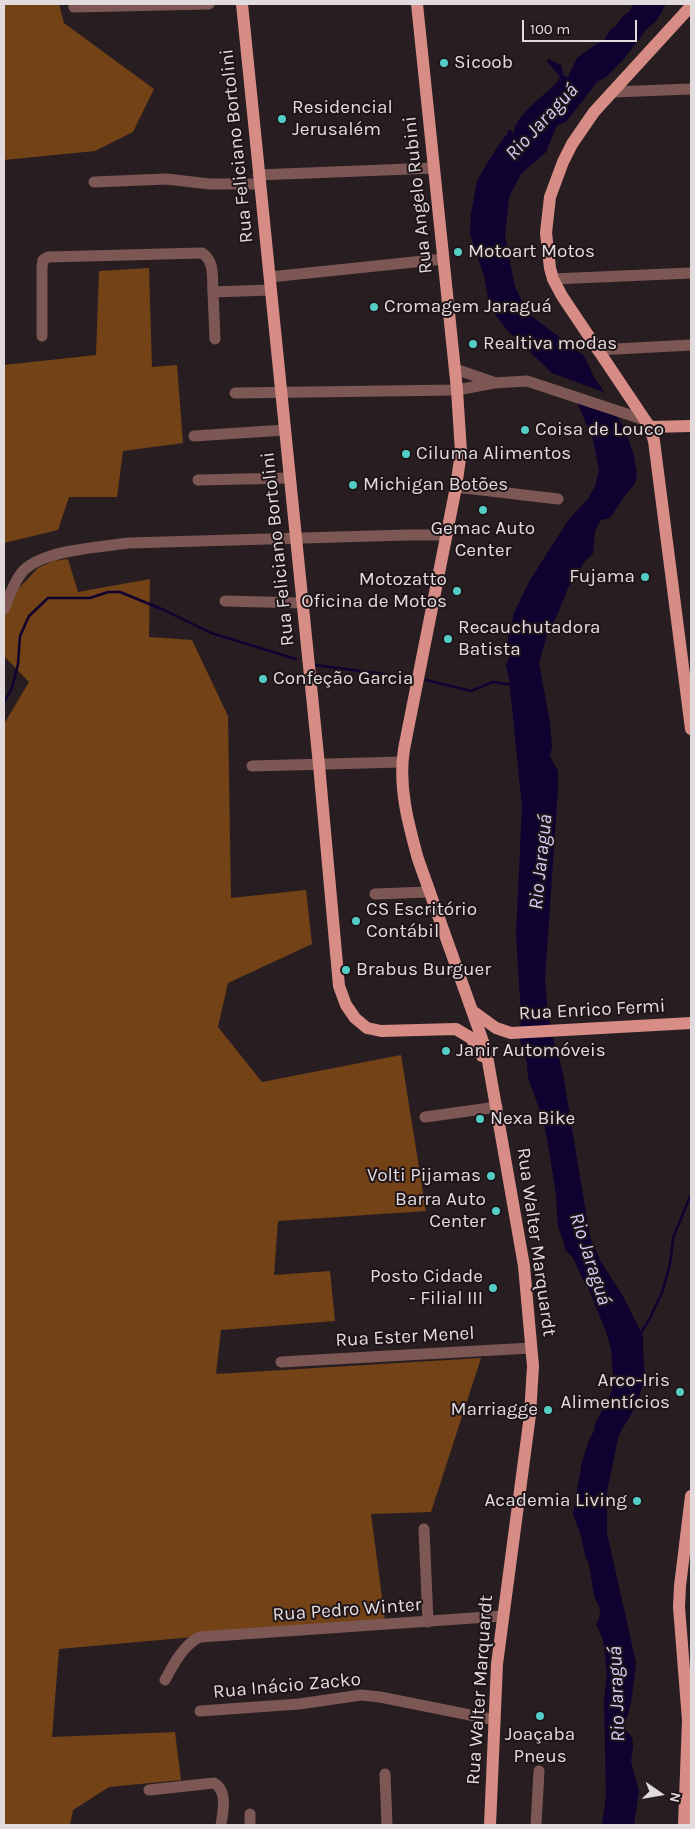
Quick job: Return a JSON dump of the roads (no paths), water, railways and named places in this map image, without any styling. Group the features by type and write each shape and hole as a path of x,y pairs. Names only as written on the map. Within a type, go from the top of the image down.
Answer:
{"main road":[{"name":"Rua Feliciano Bortolini","path":"242,4 319,765 339,986 346,1005 355,1018 368,1028 380,1031 456,1029"},
{"name":"Rua Angelo Rubini","path":"417,4 455,368 461,452 456,487 418,679"},
{"path":"691,6 685,19 594,112 572,144 553,187 548,207 546,233 547,255 552,279 597,350 647,423 657,457 691,729"},
{"path":"647,423 691,426"},
{"name":"Rua Walter Marquardt","path":"418,679 402,762 410,829 429,892 484,1042 524,1266 531,1348 533,1386 530,1415 497,1664 490,1825"},
{"path":"472,1010 466,1023 456,1029 475,1042 489,1069"},
{"name":"Rua Enrico Fermi","path":"472,1010 496,1028 513,1033 691,1023"},
{"path":"684,1825 688,1720 687,1650 680,1606 680,1586 689,1532 691,1496"}],"street":[{"path":"74,6 209,4"},
{"path":"612,92 691,88"},
{"path":"94,182 166,180 210,184 434,168"},
{"path":"42,336 42,267 43,260 48,257 202,253 211,262 215,340"},
{"path":"213,292 443,259"},
{"path":"552,279 691,273"},
{"path":"597,350 691,345"},
{"path":"455,368 494,383"},
{"path":"235,393 457,390 518,380 534,383 628,413 647,423"},
{"path":"194,436 285,430"},
{"path":"198,480 290,478"},
{"path":"456,487 558,499"},
{"path":"4,609 22,572 34,562 48,556 129,543 446,535"},
{"path":"225,601 302,604"},
{"path":"252,766 402,762"},
{"path":"375,894 429,892"},
{"path":"425,1117 497,1108"},
{"name":"Rua Ester Menel","path":"282,1362 531,1348"},
{"path":"424,1528 428,1622"},
{"name":"Rua Pedro Winter","path":"165,1680 173,1664 194,1640 200,1637 502,1616"},
{"name":"Rua Inácio Zacko","path":"200,1711 299,1704 361,1695 380,1697 495,1720"},
{"path":"536,1825 539,1771"},
{"path":"385,1774 387,1825"},
{"path":"150,1790 209,1782 214,1783 222,1791 224,1802 221,1825"}],"water":[{"name":"Rio Jaraguá","path":"633,4 666,4 657,20 646,30 623,60 606,77 597,82 566,122 557,125 546,152 521,174 509,198 505,236 515,287 527,311 584,356 626,432 634,456 637,475 635,484 610,518 601,520 595,531 593,554 585,561 568,588 547,635 539,663 550,723 552,747 550,756 558,771 545,979 550,1025 563,1074 590,1237 601,1262 623,1296 643,1336 645,1379 635,1408 618,1439 607,1491 607,1533 636,1663 631,1703 627,1718 621,1725 632,1737 631,1761 639,1791 634,1825 602,1825 606,1796 604,1699 607,1673 603,1639 596,1624 599,1619 600,1609 594,1596 589,1564 573,1514 582,1462 595,1424 612,1391 611,1348 588,1287 573,1258 565,1250 558,1227 556,1195 543,1119 528,1078 527,1063 520,1040 521,1014 516,934 522,806 509,678 506,665 509,657 504,651 508,651 508,629 512,626 513,615 530,580 569,519 588,499 595,486 599,470 593,440 577,402 557,378 506,329 494,313 470,234 471,214 477,181 489,160 507,135 508,130 511,130 514,134 518,120 560,77 547,61 548,59 561,65 564,76 568,77 577,58 598,43 603,42 611,29 630,11"}],"waterway":[{"path":"4,703 12,688 18,664 20,636 29,616 48,598 90,598 108,592 120,592 164,610 211,633 296,659"},
{"path":"315,665 415,678"},
{"path":"426,680 471,691 493,682 513,685"},
{"path":"640,1334 663,1290 670,1264 673,1238 691,1194"}],"place":[{"name":"Sicoob","path":"444,63"},
{"name":"Residencial Jerusalém","path":"282,119"},
{"name":"Motoart Motos","path":"458,252"},
{"name":"Cromagem Jaraguá","path":"374,307"},
{"name":"Realtiva modas","path":"473,344"},
{"name":"Coisa de Louco","path":"525,430"},
{"name":"Ciluma Alimentos","path":"406,454"},
{"name":"Michigan Botões","path":"353,485"},
{"name":"Gemac Auto Center","path":"483,510"},
{"name":"Fujama","path":"645,577"},
{"name":"Motozatto Oficina de Motos","path":"457,591"},
{"name":"Recauchutadora Batista","path":"448,639"},
{"name":"Confeção Garcia","path":"263,679"},
{"name":"CS Escritório Contábil","path":"356,921"},
{"name":"Brabus Burguer","path":"346,970"},
{"name":"Janir Automóveis","path":"446,1051"},
{"name":"Nexa Bike","path":"480,1119"},
{"name":"Volti Pijamas","path":"491,1176"},
{"name":"Barra Auto Center","path":"496,1211"},
{"name":"Posto Cidade - Filial III","path":"493,1288"},
{"name":"Arco-Iris Alimentícios","path":"680,1392"},
{"name":"Marriagge","path":"548,1410"},
{"name":"Academia Living","path":"637,1501"},
{"name":"Joaçaba Pneus","path":"540,1716"}]}
